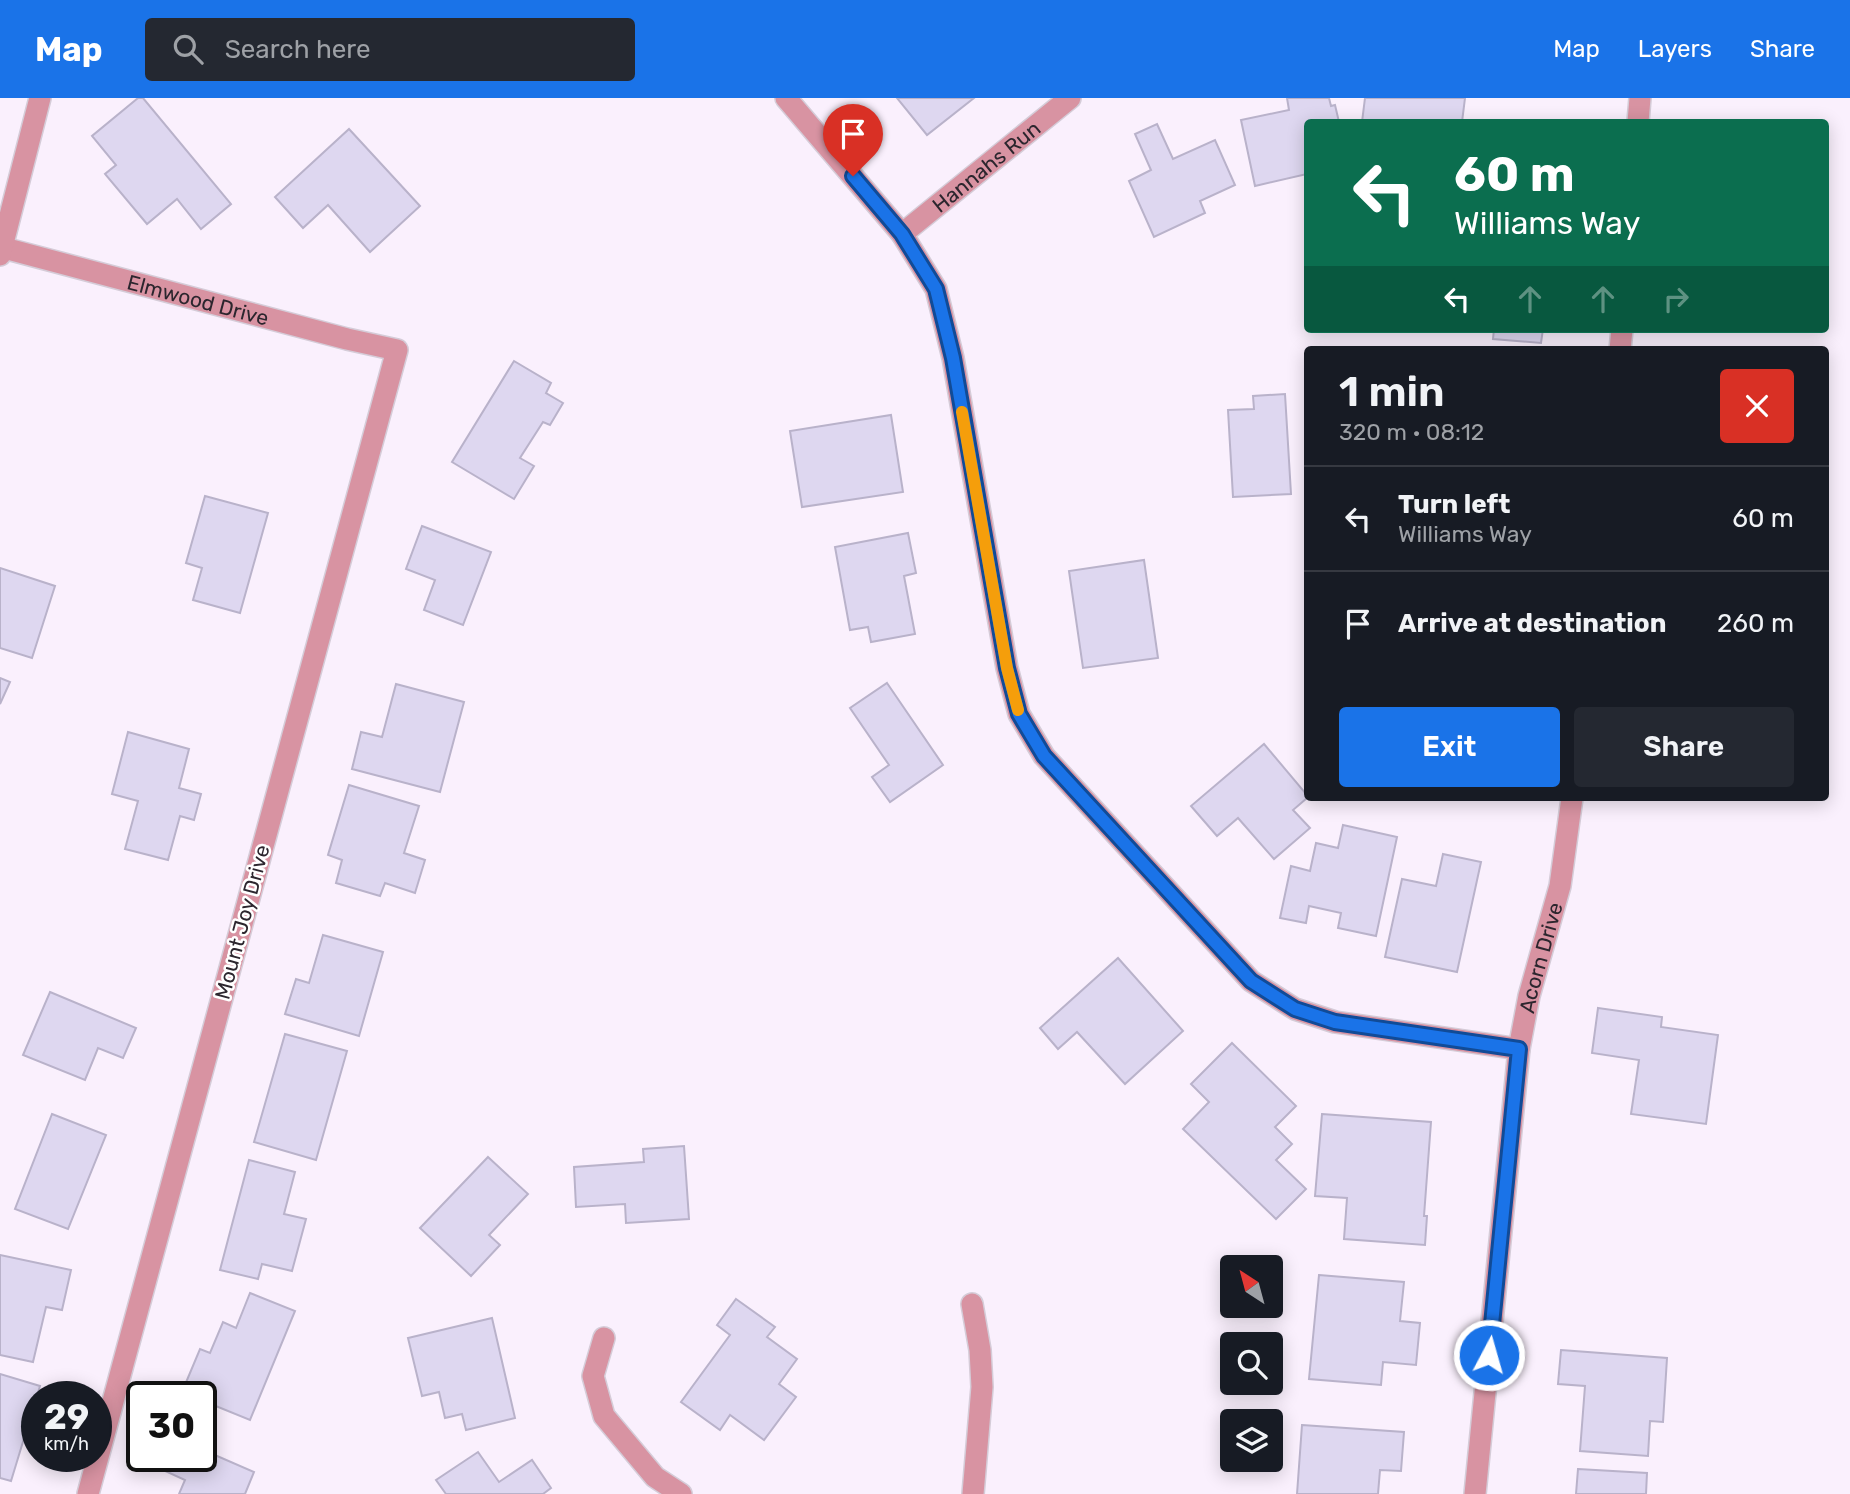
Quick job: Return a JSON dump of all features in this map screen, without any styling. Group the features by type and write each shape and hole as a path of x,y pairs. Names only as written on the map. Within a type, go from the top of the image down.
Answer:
{"street":[{"path":"1,250 40,98"},
{"path":"786,98 902,234 936,289 953,358 1007,668 1019,714 1044,756 1251,981 1295,1009 1335,1022 1519,1049"},
{"name":"Hannahs Run","path":"902,234 1070,98"},
{"path":"1638,119 1640,98"},
{"name":"Elmwood Drive","path":"1,250 397,350"},
{"name":"Mount Joy Drive","path":"88,1494 397,350"},
{"name":"Acorn Drive","path":"1475,1494 1519,1049 1529,996 1560,886 1572,801"},
{"path":"972,1304 980,1350 982,1387 974,1494"},
{"path":"604,1338 593,1376 604,1416 655,1477 681,1494"}],"building":[{"path":"138,98 143,98 231,204 201,229 177,199 147,224 105,174 116,165 92,136"},
{"path":"897,98 974,98 927,135"},
{"path":"1287,98 1329,98 1331,106 1335,105 1338,119 1304,119 1304,175 1255,186 1241,120 1289,110"},
{"path":"1365,98 1465,98 1462,119 1362,119"},
{"path":"1157,124 1173,159 1215,140 1235,185 1200,201 1205,213 1154,237 1129,181 1151,170 1135,134"},
{"path":"349,129 420,206 370,252 328,205 303,228 275,197"},
{"path":"1494,333 1542,333 1541,343 1493,339"},
{"path":"514,361 551,383 546,393 563,403 550,425 543,422 520,458 534,466 514,499 452,462"},
{"path":"1285,394 1291,494 1233,497 1228,410 1254,409 1253,396"},
{"path":"891,415 903,492 802,507 790,431"},
{"path":"205,496 268,513 240,613 193,600 202,568 186,563"},
{"path":"422,526 491,552 463,625 424,610 435,580 406,569"},
{"path":"908,533 916,573 904,576 915,634 871,642 868,627 850,630 835,547"},
{"path":"1144,560 1158,658 1083,668 1069,571"},
{"path":"0,568 55,586 32,658 0,648"},
{"path":"0,678 10,682 0,704"},
{"path":"887,683 943,765 890,802 872,777 889,765 850,708"},
{"path":"396,684 464,702 440,792 352,769 361,732 382,737"},
{"path":"128,732 189,749 179,788 201,794 194,820 180,816 168,860 125,849 138,801 112,794"},
{"path":"1264,744 1304,791 1304,801 1293,810 1310,828 1274,859 1238,818 1217,836 1191,806"},
{"path":"349,785 419,806 404,853 425,860 415,893 385,883 380,896 336,883 342,860 328,855"},
{"path":"1343,825 1397,837 1376,936 1338,928 1341,913 1309,906 1306,923 1280,918 1291,866 1310,871 1316,843 1338,848"},
{"path":"1443,854 1481,862 1457,972 1385,957 1402,879 1436,886"},
{"path":"323,935 383,952 359,1036 285,1014 296,979 309,983"},
{"path":"1118,958 1183,1031 1125,1084 1077,1032 1058,1049 1040,1028"},
{"path":"50,992 136,1028 123,1058 98,1048 85,1080 23,1055"},
{"path":"1598,1008 1662,1017 1661,1027 1718,1035 1706,1124 1631,1114 1639,1060 1592,1053"},
{"path":"285,1034 347,1051 316,1160 254,1142"},
{"path":"1232,1043 1296,1106 1275,1127 1292,1144 1276,1160 1306,1189 1276,1219 1183,1129 1209,1102 1191,1084"},
{"path":"52,1114 106,1135 68,1229 15,1209"},
{"path":"1322,1114 1431,1122 1424,1216 1427,1216 1425,1245 1344,1239 1347,1198 1315,1196"},
{"path":"684,1146 689,1219 626,1223 625,1204 576,1207 574,1167 644,1162 643,1149"},
{"path":"488,1157 528,1194 489,1235 500,1245 471,1276 420,1228"},
{"path":"249,1160 295,1172 284,1214 306,1219 292,1271 262,1264 258,1279 220,1270"},
{"path":"0,1255 71,1270 62,1310 46,1307 33,1362 0,1355"},
{"path":"1319,1275 1404,1282 1400,1321 1420,1323 1416,1365 1383,1362 1381,1385 1309,1379"},
{"path":"250,1293 295,1311 250,1420 217,1407 217,1381 187,1381 200,1349 210,1353 223,1322 236,1328"},
{"path":"736,1299 775,1327 767,1337 797,1359 779,1384 796,1397 764,1440 730,1415 720,1430 681,1402 730,1335 717,1325"},
{"path":"492,1318 515,1418 466,1430 462,1414 445,1418 439,1392 422,1396 408,1338"},
{"path":"1561,1350 1667,1358 1663,1422 1650,1421 1648,1456 1580,1451 1585,1386 1558,1384"},
{"path":"0,1374 23,1381 21,1381 21,1448 11,1481 0,1478"},
{"path":"1302,1425 1404,1432 1401,1471 1380,1470 1378,1494 1297,1494"},
{"path":"478,1452 499,1482 532,1460 551,1488 543,1494 446,1494 436,1480"},
{"path":"217,1456 254,1472 245,1494 179,1494 185,1480 167,1472 217,1472"},
{"path":"1578,1469 1647,1473 1646,1494 1576,1494"}],"slow traffic":[{"path":"962,412 1007,668 1018,710"}],"route":[{"path":"853,176 902,234 936,289 953,358 1007,668 1019,714 1044,756 1251,981 1295,1009 1335,1022 1519,1049 1489,1355"}]}
